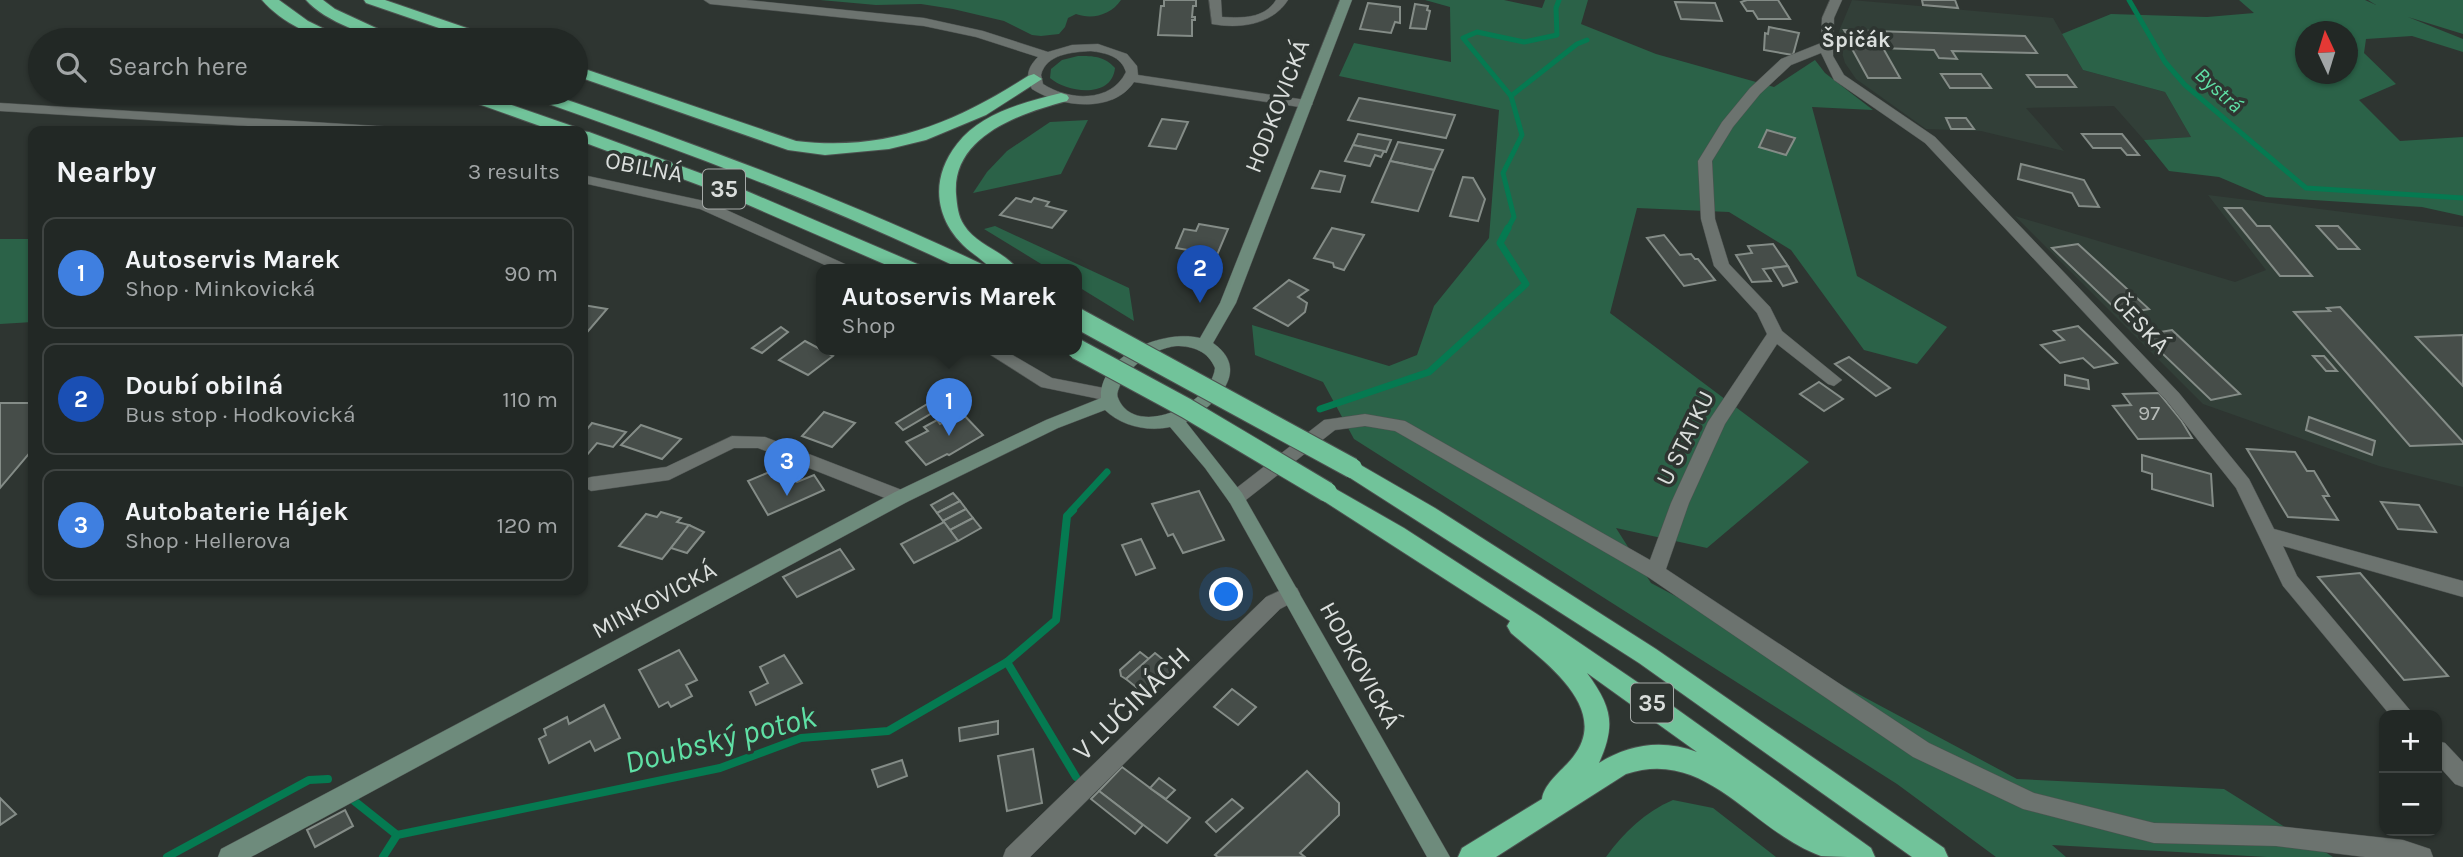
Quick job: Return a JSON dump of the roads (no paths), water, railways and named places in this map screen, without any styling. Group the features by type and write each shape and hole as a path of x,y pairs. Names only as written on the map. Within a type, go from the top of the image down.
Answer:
{"highway":[{"path":"269,0 312,28"},
{"path":"313,0 330,12 367,28"},
{"path":"370,0 453,28"},
{"path":"588,75 794,146 818,150 846,150 897,142 941,128 998,102 1034,79"},
{"path":"1002,264 959,230 950,213 946,193 948,171 957,154 972,138 990,125 1024,107 1061,98"},
{"path":"496,105 555,126"},
{"name":"35","path":"566,105 757,172 887,226 966,264"},
{"name":"35","path":"588,138 729,190 901,264"},
{"name":"35","path":"1082,320 1352,468 1584,613 1714,701 1934,857"},
{"name":"35","path":"1082,352 1186,408 1436,558 1663,711 1861,857"},
{"path":"1436,558 1570,670 1589,696 1598,726 1597,740 1590,756 1542,810"},
{"path":"1472,857 1542,810 1637,756 1670,754 1688,758 1707,768 1791,827 1851,857"}],"street":[{"path":"710,0 924,22 979,34 1048,56"},
{"name":"HODKOVICKÁ","path":"1215,0 1216,21 1249,20 1269,16 1282,0"},
{"name":"HODKOVICKÁ","path":"1204,345 1228,303 1346,0"},
{"name":"ČESKÁ","path":"1836,0 1828,18 1828,56 1839,77 1930,140 2173,397 2243,484 2290,581 2399,710"},
{"path":"1828,44 1786,62 1755,91 1727,125 1705,161 1708,219 1723,266 1764,311 1775,334 1834,380"},
{"path":"1080,47 1113,51 1132,66 1131,78 1119,91 1098,99 1061,98 1043,91 1034,79 1036,67 1048,56 1080,47"},
{"path":"1131,78 1306,104"},
{"path":"0,107 311,126"},
{"name":"OBILNÁ","path":"588,180 697,203 836,264"},
{"name":"U STATKU","path":"1655,572 1680,503 1717,422 1775,334"},
{"path":"999,355 1047,383 1109,398 1122,415 1135,421 1158,424 1189,412 1222,379 1222,363 1215,353 1204,345 1176,340 1153,345 1117,373 1110,384 1109,398"},
{"name":"MINKOVICKÁ","path":"229,857 901,497 1109,398"},
{"name":"HODKOVICKÁ","path":"1174,420 1211,463 1236,498 1439,857"},
{"path":"1236,498 1330,424 1351,420 1382,421 1399,425 1655,572 1921,750 2032,802 2154,833 2276,836 2403,851 2422,857"},
{"path":"591,484 669,473 732,442 759,442 901,497"},
{"path":"2268,535 2463,589"},
{"name":"V LUČINÁCH","path":"1014,857 1273,603 1290,594"},
{"path":"2442,755 2463,777"}],"waterway":[{"name":"Doubský potok","path":"1511,96 1463,38 1477,32 1524,42 1557,35 1556,8 1559,0"},
{"name":"Bystrá","path":"2129,0 2165,62 2185,85 2306,188 2463,198"},
{"path":"1511,96 1577,44 1587,40"},
{"name":"Doubský potok","path":"1507,230 1514,217 1503,173 1522,135 1511,96"},
{"name":"Doubský potok","path":"1320,409 1429,372 1526,284 1500,243 1508,228"},
{"name":"Doubský potok","path":"1071,511 1107,472"},
{"name":"Doubský potok","path":"1007,662 1056,620 1067,516 1073,510"},
{"name":"Doubský potok","path":"397,835 720,768 801,738 888,731 1007,662"},
{"path":"1007,662 1076,777"},
{"path":"167,857 309,780 328,779"},
{"path":"353,800 397,835"},
{"name":"Doubský potok","path":"383,857 397,835"}],"place":[{"name":"Doubí obilná","path":"1200,303"},
{"name":"Autoservis Marek","path":"949,436"},
{"name":"Autobaterie Hájek","path":"787,496"}],"district":[{"name":"Špičák","path":"1856,40"}]}
